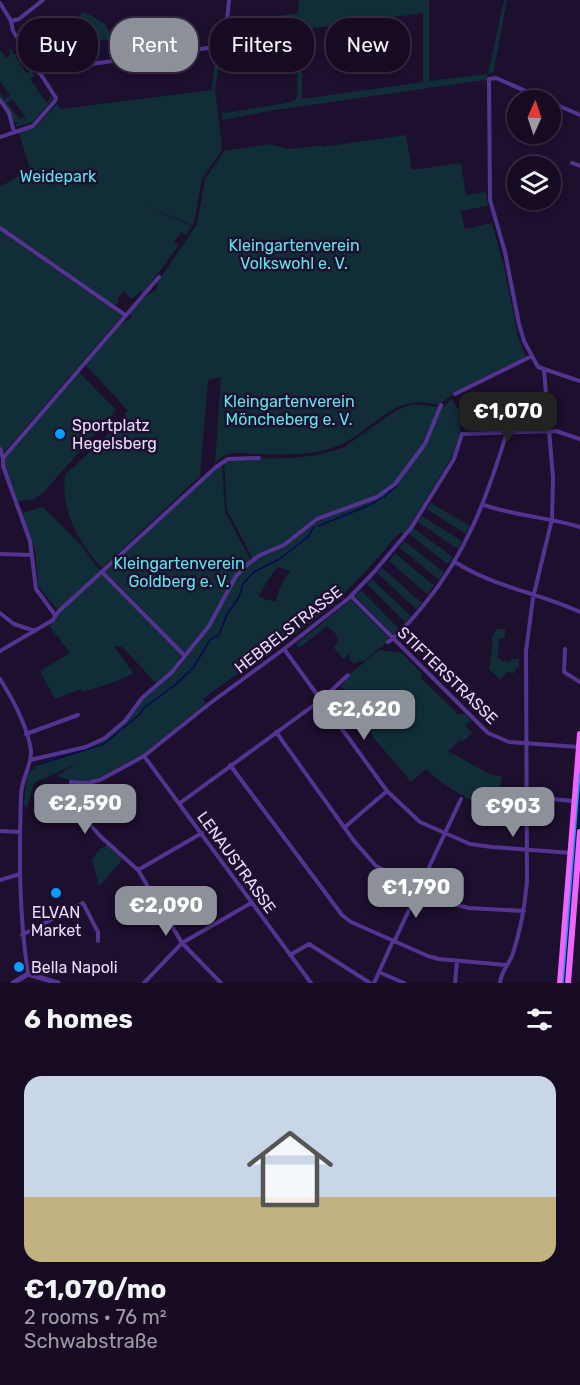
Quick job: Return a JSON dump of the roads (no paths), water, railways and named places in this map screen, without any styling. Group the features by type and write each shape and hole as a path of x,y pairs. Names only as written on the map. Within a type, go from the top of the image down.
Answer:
{"main road":[{"path":"568,983 576,853 574,801 580,734"},
{"path":"560,983 580,832"}],"street":[{"path":"11,21 19,19 43,0"},
{"path":"39,73 47,70 223,46 229,0"},
{"path":"0,3 11,21 13,32 56,99 37,122 0,137"},
{"path":"523,90 496,78 489,79 490,200 505,252 524,340 538,367 580,381"},
{"path":"0,100 9,113 14,132"},
{"path":"561,107 580,115"},
{"path":"573,163 580,166"},
{"path":"0,228 125,315"},
{"path":"3,456 159,277"},
{"path":"455,394 532,356"},
{"path":"500,983 500,976 513,955 524,911 528,870 526,659 533,595 552,519 553,478 544,370"},
{"path":"30,760 86,747 105,738 125,721 142,698 172,672 209,626 236,576 248,564 260,555 284,545 317,519 377,497 395,484 425,444 441,405"},
{"name":"HEBBELSTRASSE","path":"138,870 88,822 74,798 71,782 88,783 100,780 144,756 208,704 284,649 351,596 380,566 411,528 454,459 462,434 465,432 507,432"},
{"path":"388,642 430,598 455,562 484,505 507,432 558,432 580,439"},
{"path":"0,449 3,466 30,542 36,589 55,615"},
{"path":"0,651 53,620 55,615 216,466 228,459 259,458"},
{"path":"484,505 514,514 552,519 580,527"},
{"path":"0,554 32,555"},
{"path":"455,562 495,583 556,600 580,612"},
{"path":"102,572 184,655"},
{"name":"STIFTERSTRASSE","path":"351,596 488,732 510,742 579,747"},
{"path":"0,613 14,624 36,632"},
{"path":"284,649 387,791 415,818 470,844 576,853"},
{"path":"565,649 564,672 580,682"},
{"path":"180,803 321,700 348,675"},
{"path":"0,679 19,711 30,749 30,760 21,785 20,832 22,935 28,974"},
{"path":"26,734 78,715"},
{"path":"276,732 376,866 453,904 470,908 524,911"},
{"name":"LENAUSTRASSE","path":"144,756 310,983"},
{"path":"230,765 342,915 351,922 428,956 507,965"},
{"path":"345,826 387,791"},
{"path":"527,797 574,801"},
{"path":"374,983 460,799"},
{"path":"0,831 20,832"},
{"path":"201,833 138,870 183,943 221,983"},
{"path":"0,880 20,874"},
{"path":"22,935 83,903 98,932 98,941"},
{"path":"144,983 183,943 252,903"},
{"path":"290,956 309,944 370,983"},
{"path":"455,983 457,961"},
{"path":"379,972 404,983"},
{"path":"13,983 28,974 58,983"}],"waterway":[{"path":"384,497 397,486"},
{"path":"318,526 370,505 381,498"},
{"path":"37,765 104,744 139,715 145,707 174,686 193,668 210,640 219,635 227,614 239,597 243,584 254,572 281,558 308,537 314,527"}],"tram line":[{"path":"563,983 580,773"}],"place":[{"name":"Sportplatz Hegelsberg","path":"60,434"},
{"name":"ELVAN Market","path":"56,893"},
{"name":"Bella Napoli","path":"19,967"}],"park label":[{"name":"Weidepark","path":"58,176"},
{"name":"Kleingartenverein Volkswohl e. V.","path":"294,254"},
{"name":"Kleingartenverein Möncheberg e. V.","path":"289,410"},
{"name":"Kleingartenverein Goldberg e. V.","path":"179,572"}]}
